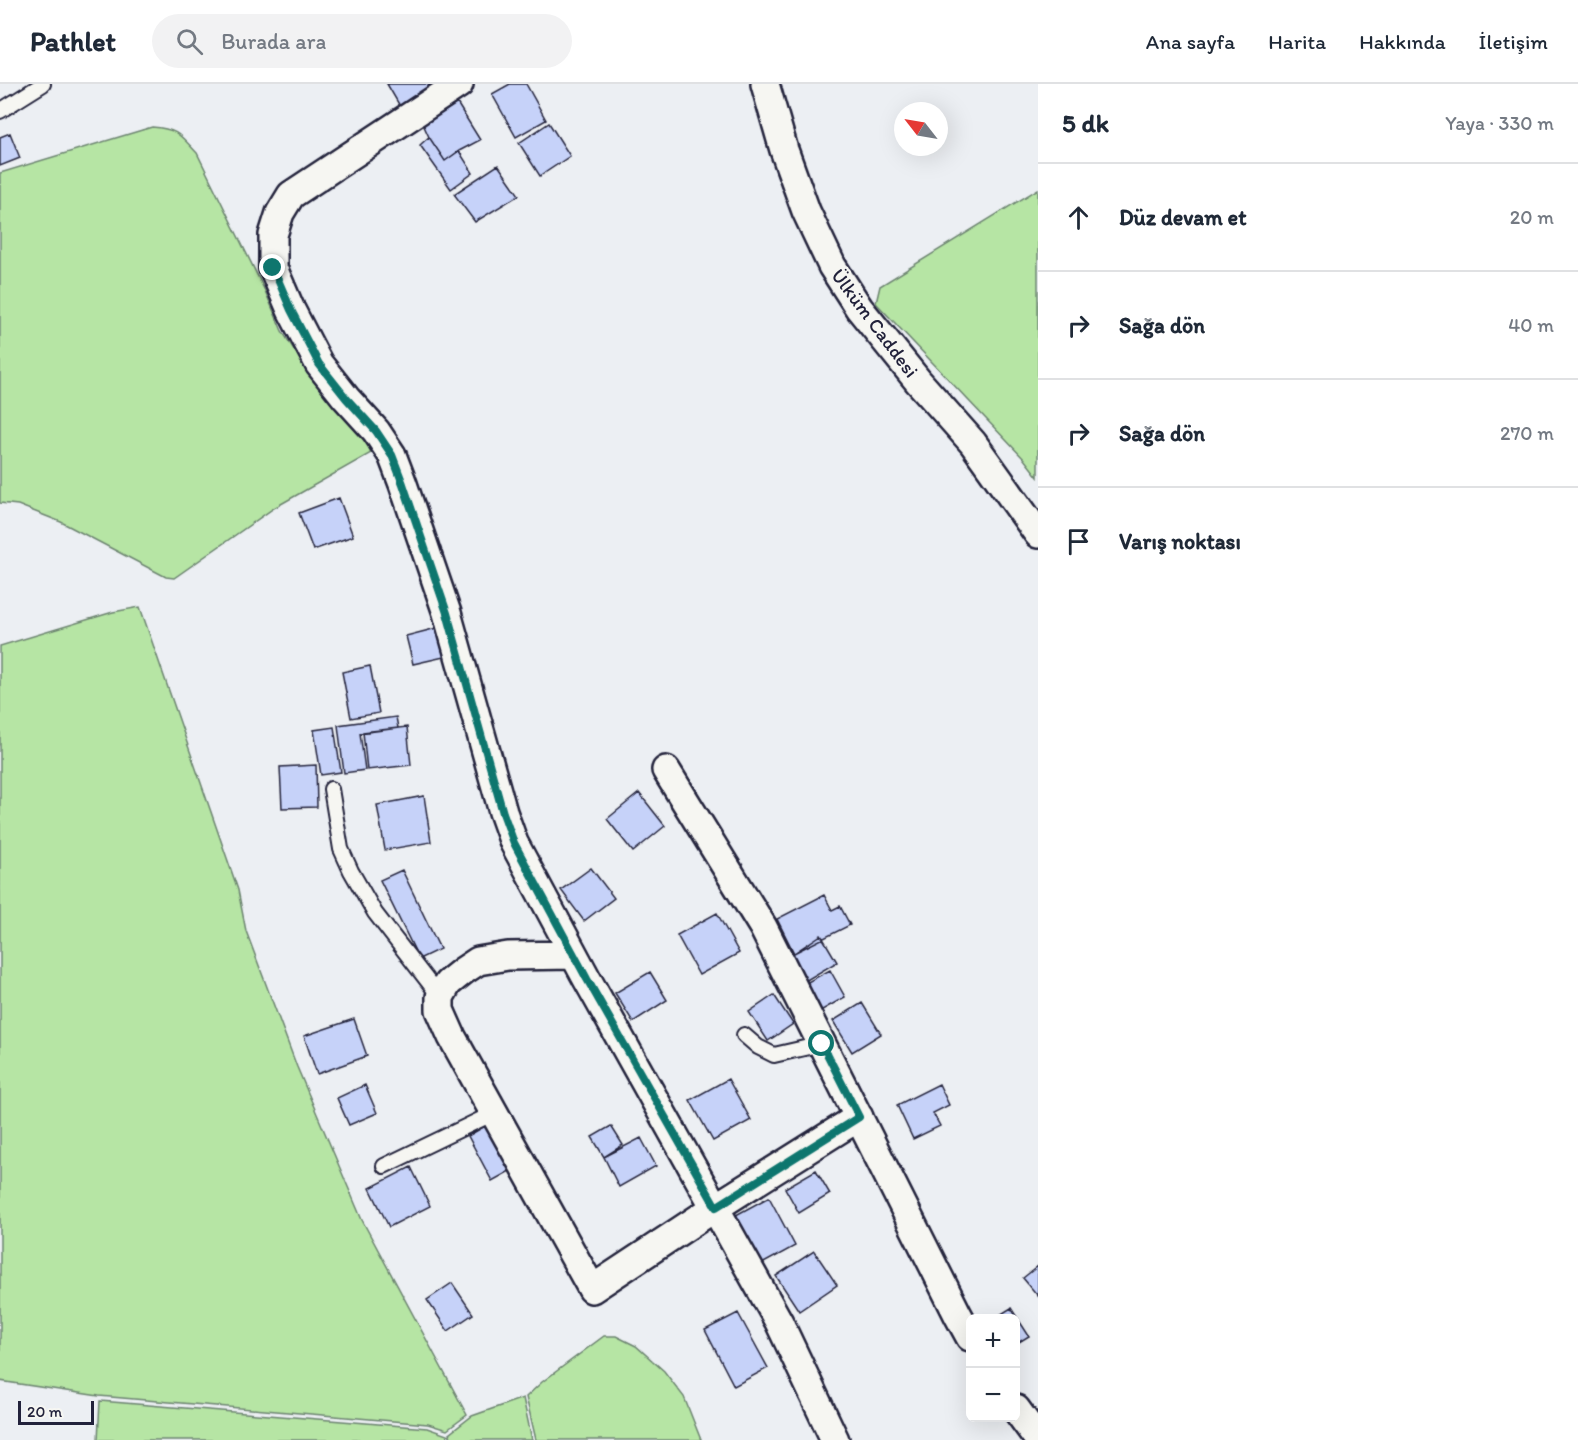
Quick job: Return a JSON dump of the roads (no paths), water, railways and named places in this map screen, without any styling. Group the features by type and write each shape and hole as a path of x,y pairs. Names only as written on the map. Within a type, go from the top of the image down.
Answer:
{"street":[{"path":"459,84 291,195 280,213 273,235 273,268 291,310 319,364 376,431 392,455 447,613 503,813 514,843 574,955 780,1322 835,1440"},
{"name":"Ülküm Caddesi","path":"765,84 784,150 806,211 832,266 859,308 918,381 974,443 1038,534"},
{"path":"666,770 763,927 966,1329"},
{"path":"574,955 508,956 478,961 448,983 440,997 440,1010 452,1037 592,1289 859,1117"},
{"path":"1020,1414 1038,1438"}],"lane":[{"path":"0,111 43,84"},
{"path":"331,789 341,849 351,871 375,913 440,997"},
{"path":"744,1035 758,1047 774,1055 822,1044"},
{"path":"384,1166 494,1113"}]}
